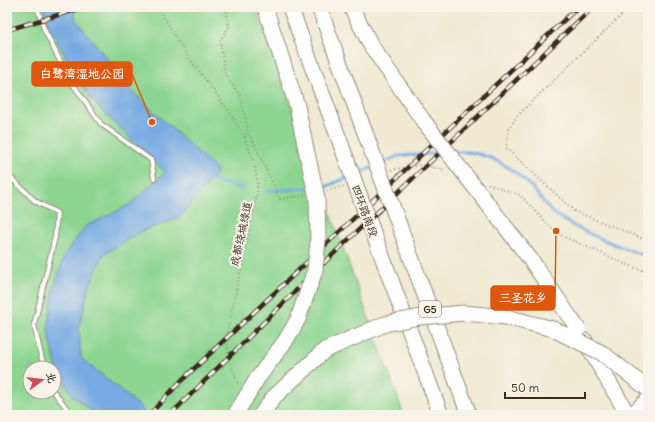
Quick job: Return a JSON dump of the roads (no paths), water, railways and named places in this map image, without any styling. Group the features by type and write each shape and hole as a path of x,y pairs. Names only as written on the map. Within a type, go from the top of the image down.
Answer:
{"highway":[{"path":"235,415 257,379 286,340 298,319 315,270 318,241 317,198 306,149 296,106 265,7"},
{"name":"四环路南段","path":"290,7 441,415"},
{"name":"G5","path":"319,7 469,415"},
{"path":"350,7 372,47 422,119 531,260 578,329 628,415"},
{"path":"261,415 274,397 325,350 385,324 464,313 506,317 553,329 602,353 648,389"},
{"path":"632,415 648,399"}],"lane":[{"path":"37,7 44,29 72,83 101,124 151,160 154,178"},
{"path":"7,174 35,201 57,213 55,237 34,325 42,360"},
{"path":"60,400 72,415"}],"water":[{"path":"44,7 73,7 76,20 134,93 218,171 179,218 142,231 103,255 89,287 79,328 81,358 141,407 145,415 96,415 72,395 62,379 62,360 55,360 48,331 53,291 65,253 86,226 129,205 165,172 92,101 49,28"}],"waterway":[{"path":"455,152 466,152 488,157 508,167 526,182 547,207 556,215 578,228 648,257"},
{"path":"380,164 398,156 443,153"},
{"path":"356,174 373,167"},
{"path":"319,187 325,187 349,177"},
{"path":"207,179 242,188"},
{"path":"266,191 311,188"}],"railway":[{"path":"7,30 85,7"},
{"path":"149,415 182,380 578,7"},
{"path":"170,415 327,260 593,7"}],"place":[{"name":"白鹭湾湿地公园","path":"152,122"},
{"name":"三圣花乡","path":"556,231"}]}
